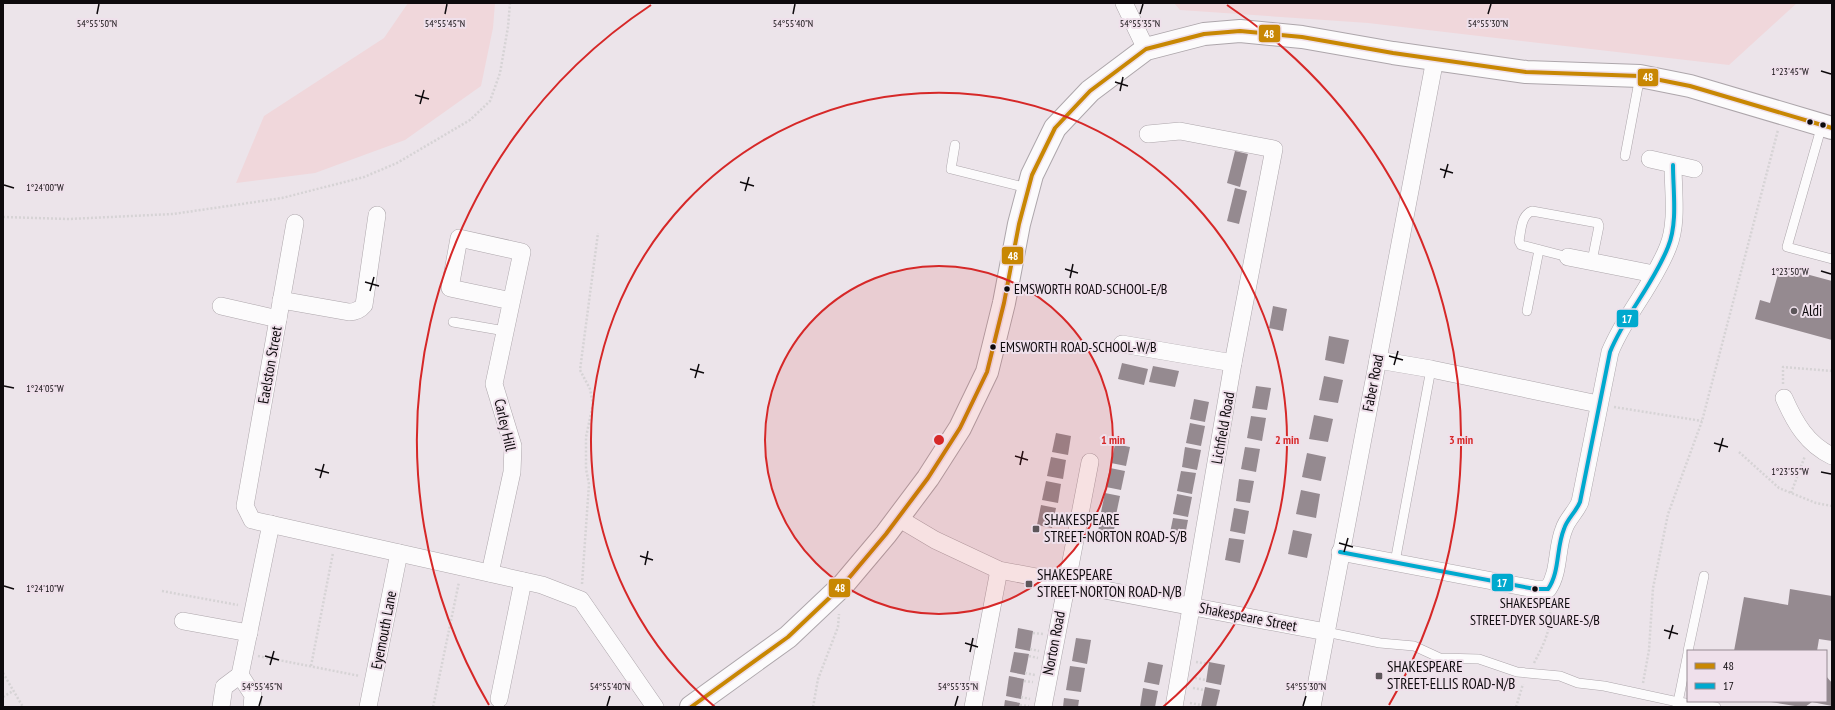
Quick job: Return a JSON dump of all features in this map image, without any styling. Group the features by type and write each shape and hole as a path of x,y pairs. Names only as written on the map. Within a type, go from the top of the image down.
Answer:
{"street":[{"path":"1124,3 1146,49"},
{"path":"691,707 788,637 843,586 928,478 960,428 987,372 1004,303 1019,224 1028,188 1032,175 1055,128 1090,91 1146,49 1204,34 1240,31 1302,37 1435,59 1526,72 1640,76 1690,86 1827,126"},
{"name":"Faber Road","path":"1312,707 1340,552 1435,59"},
{"name":"Lichfield Road","path":"1148,134 1180,131 1274,149 1233,363 1174,707"},
{"path":"1650,159 1694,169"},
{"path":"1340,552 1535,589 1548,589 1554,578 1564,528 1576,512 1580,502 1598,404 1610,352 1619,330 1638,302 1668,247 1673,222 1673,165"},
{"path":"281,300 349,312 354,312 362,308 364,305 377,215"},
{"name":"Eaelston Street","path":"271,524 252,520 245,506 295,223"},
{"name":"Carley Hill","path":"490,573 512,472 513,446 494,384 522,252 459,238 450,288 511,301"},
{"path":"1568,257 1654,274"},
{"path":"221,306 278,319"},
{"path":"1122,344 1233,363"},
{"path":"1378,360 1431,369 1598,404"},
{"path":"1784,398 1794,418 1811,441 1819,450 1832,456"},
{"name":"Norton Road","path":"1042,707 1090,462"},
{"name":"Shakespeare Street","path":"898,518 935,540 999,570 1326,632"},
{"path":"221,707 224,687 240,675 271,524 542,585 581,600 655,707"},
{"name":"Eyemouth Lane","path":"368,707 399,553"},
{"path":"973,707 999,570"},
{"path":"499,699 523,581"},
{"path":"183,621 249,633"},
{"path":"240,675 253,695 252,707"}],"lane":[{"path":"1625,156 1640,76"},
{"path":"1827,126 1788,247 1832,259"},
{"path":"955,145 951,169 1028,188"},
{"path":"1568,257 1525,247 1519,241 1524,216 1532,211 1598,223 1599,226 1592,262"},
{"path":"1527,311 1539,250"},
{"path":"453,322 505,331"},
{"path":"1395,562 1431,369"},
{"path":"1688,650 1704,576"},
{"path":"1326,632 1380,643 1414,646 1440,658 1479,659 1517,672 1560,676 1578,683 1641,694 1677,705 1716,707"},
{"path":"1677,705 1687,657"}],"path":[{"path":"3,217 69,219 173,214 204,210 282,198 364,176 397,163 470,120 490,101 500,73 510,3"},
{"path":"1641,694 1649,650 1653,588 1668,514 1702,422 1783,113"},
{"path":"581,600 589,484 586,470 586,437 593,404 590,389 580,370 598,233"},
{"path":"1784,398 1783,367 1832,371"},
{"path":"1598,404 1702,422"},
{"path":"1791,493 1811,441"},
{"path":"1739,452 1778,488 1816,503 1832,506"},
{"path":"311,666 335,539"},
{"path":"433,707 463,567"},
{"path":"813,707 818,679 838,627 843,586"},
{"path":"1516,707 1521,688 1547,638 1550,610 1548,589"},
{"path":"162,591 254,608"},
{"path":"244,654 374,678"},
{"path":"3,673 23,707"},
{"path":"3,697 13,691"},
{"path":"1020,705 1032,707"}],"shaded area":[{"path":"408,3 495,3 493,28 481,86 405,140 315,173 236,183 264,116 384,38"},
{"path":"1174,3 1797,3 1729,65 1368,23 1180,10"}],"building":[{"path":"1235,151 1248,154 1240,187 1227,183"},
{"path":"1235,188 1247,191 1239,224 1227,221"},
{"name":"Aldi","path":"1780,267 1832,281 1832,340 1755,319 1760,300 1770,303"},
{"path":"1273,306 1287,309 1283,331 1269,328"},
{"path":"1329,336 1349,340 1344,364 1325,360"},
{"path":"1122,363 1148,369 1144,385 1118,379"},
{"path":"1153,366 1179,371 1175,387 1149,382"},
{"path":"1324,376 1343,380 1338,403 1319,400"},
{"path":"1256,386 1271,388 1267,410 1252,408"},
{"path":"1194,399 1209,402 1205,422 1190,419"},
{"path":"1314,415 1333,419 1328,442 1309,439"},
{"path":"1251,416 1266,418 1262,441 1247,438"},
{"path":"1190,423 1205,426 1201,446 1186,443"},
{"path":"1056,433 1071,436 1068,455 1052,452"},
{"path":"1115,444 1130,447 1126,466 1111,463"},
{"path":"1185,447 1201,450 1197,470 1182,467"},
{"path":"1245,447 1260,449 1256,472 1241,469"},
{"path":"1307,453 1326,457 1321,481 1302,477"},
{"path":"1051,457 1066,460 1063,479 1047,476"},
{"path":"1110,468 1125,471 1121,490 1106,487"},
{"path":"1181,471 1196,473 1192,494 1177,491"},
{"path":"1239,479 1254,481 1250,503 1236,501"},
{"path":"1046,481 1061,484 1058,503 1042,500"},
{"path":"1301,490 1320,494 1316,518 1296,514"},
{"path":"1105,493 1120,496 1116,515 1101,512"},
{"path":"1177,494 1192,497 1188,517 1173,514"},
{"path":"1041,505 1056,508 1052,528 1037,525"},
{"path":"1234,508 1249,511 1245,534 1230,531"},
{"path":"1101,517 1116,520 1112,539 1097,536"},
{"path":"1173,518 1188,520 1184,541 1169,538"},
{"path":"1293,530 1312,534 1307,558 1288,554"},
{"path":"1229,538 1244,540 1240,563 1225,560"},
{"path":"1790,589 1832,596 1832,641 1819,639 1817,650 1734,650 1744,597 1788,605"},
{"path":"1018,628 1033,631 1030,651 1015,648"},
{"path":"1076,638 1091,640 1087,664 1072,661"},
{"path":"1014,652 1029,654 1025,675 1010,672"},
{"path":"1148,662 1163,665 1159,685 1144,682"},
{"path":"1209,662 1225,665 1221,685 1206,682"},
{"path":"1070,666 1085,668 1081,692 1066,690"},
{"path":"1009,676 1024,679 1021,699 1006,696"},
{"path":"1827,677 1832,683 1832,706 1812,702 1827,702"},
{"path":"1205,687 1220,690 1216,707 1201,707"},
{"path":"1143,688 1158,691 1155,707 1140,707"},
{"path":"1064,698 1079,700 1078,707 1063,707"},
{"path":"1005,700 1020,703 1019,707 1004,707"},
{"path":"1771,702 1812,702 1805,707"}],"transit line":[{"name":"48","path":"691,707 788,637 843,585 886,534 928,478 960,428 987,372 1004,303 1019,224 1032,175 1055,128 1090,91 1146,49 1204,34 1240,31 1302,37 1393,53 1526,72 1640,76 1690,86 1832,128"},
{"name":"17","path":"1340,552 1535,589 1548,589 1552,582 1556,568 1564,529 1580,502 1610,352 1623,325 1662,261 1671,238 1674,217 1673,165"}],"place":[{"name":"EMSWORTH ROAD-SCHOOL-E/B","path":"1007,289"},
{"name":"Aldi","path":"1794,311"},
{"name":"EMSWORTH ROAD-SCHOOL-W/B","path":"993,347"},
{"name":"SHAKESPEARE STREET-NORTON ROAD-S/B","path":"1036,529"},
{"name":"SHAKESPEARE STREET-NORTON ROAD-N/B","path":"1029,584"},
{"name":"SHAKESPEARE STREET-DYER SQUARE-S/B","path":"1535,589"},
{"name":"SHAKESPEARE STREET-ELLIS ROAD-N/B","path":"1379,676"}]}
